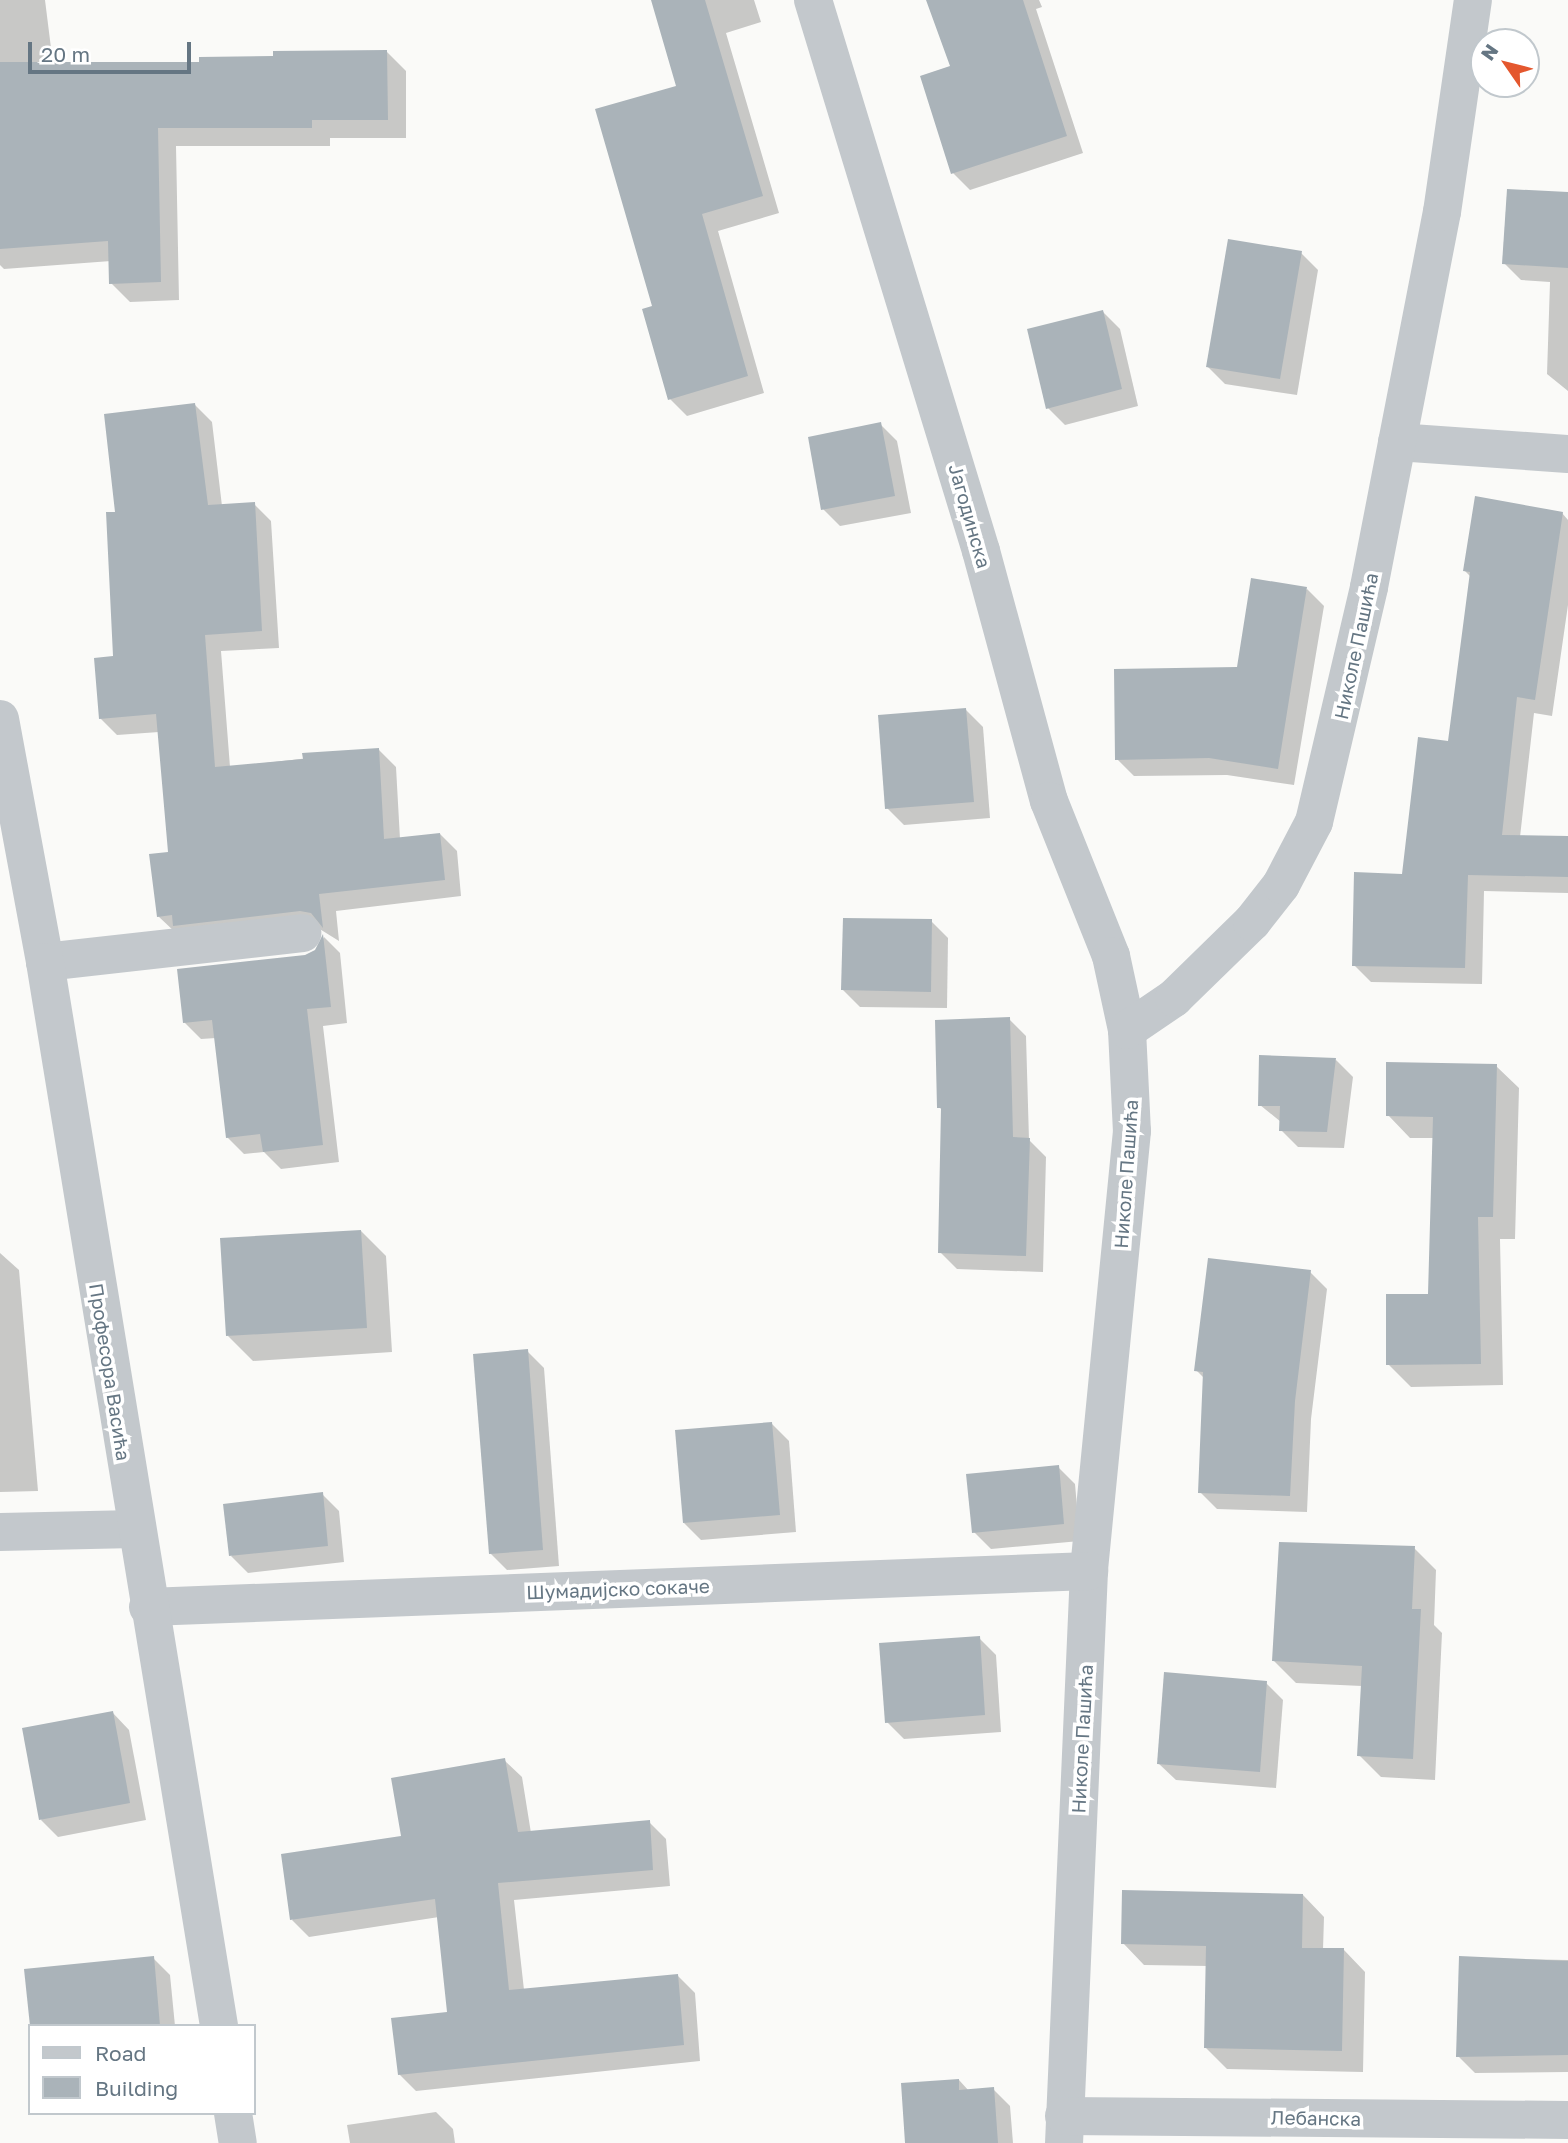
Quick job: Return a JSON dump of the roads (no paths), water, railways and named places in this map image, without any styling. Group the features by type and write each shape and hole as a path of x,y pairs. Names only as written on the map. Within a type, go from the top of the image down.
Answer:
{"street":[{"name":"Јагодинска","path":"813,0 981,551 1049,802 1111,956 1127,1030"},
{"name":"Николе Пашића","path":"1064,2129 1089,1571 1132,1131 1127,1030 1174,998 1252,922 1281,885 1314,822 1369,587 1442,212 1473,0"},
{"path":"1397,442 1568,454"},
{"name":"Професора Васића","path":"0,719 4,757 45,962 135,1530 219,2024"},
{"path":"45,962 302,933"},
{"path":"0,1532 135,1530"},
{"name":"Шумадијско сокаче","path":"148,1607 1089,1571"},
{"path":"233,2115 238,2143"},
{"name":"Лебанска","path":"1064,2129 1568,2120"}]}
